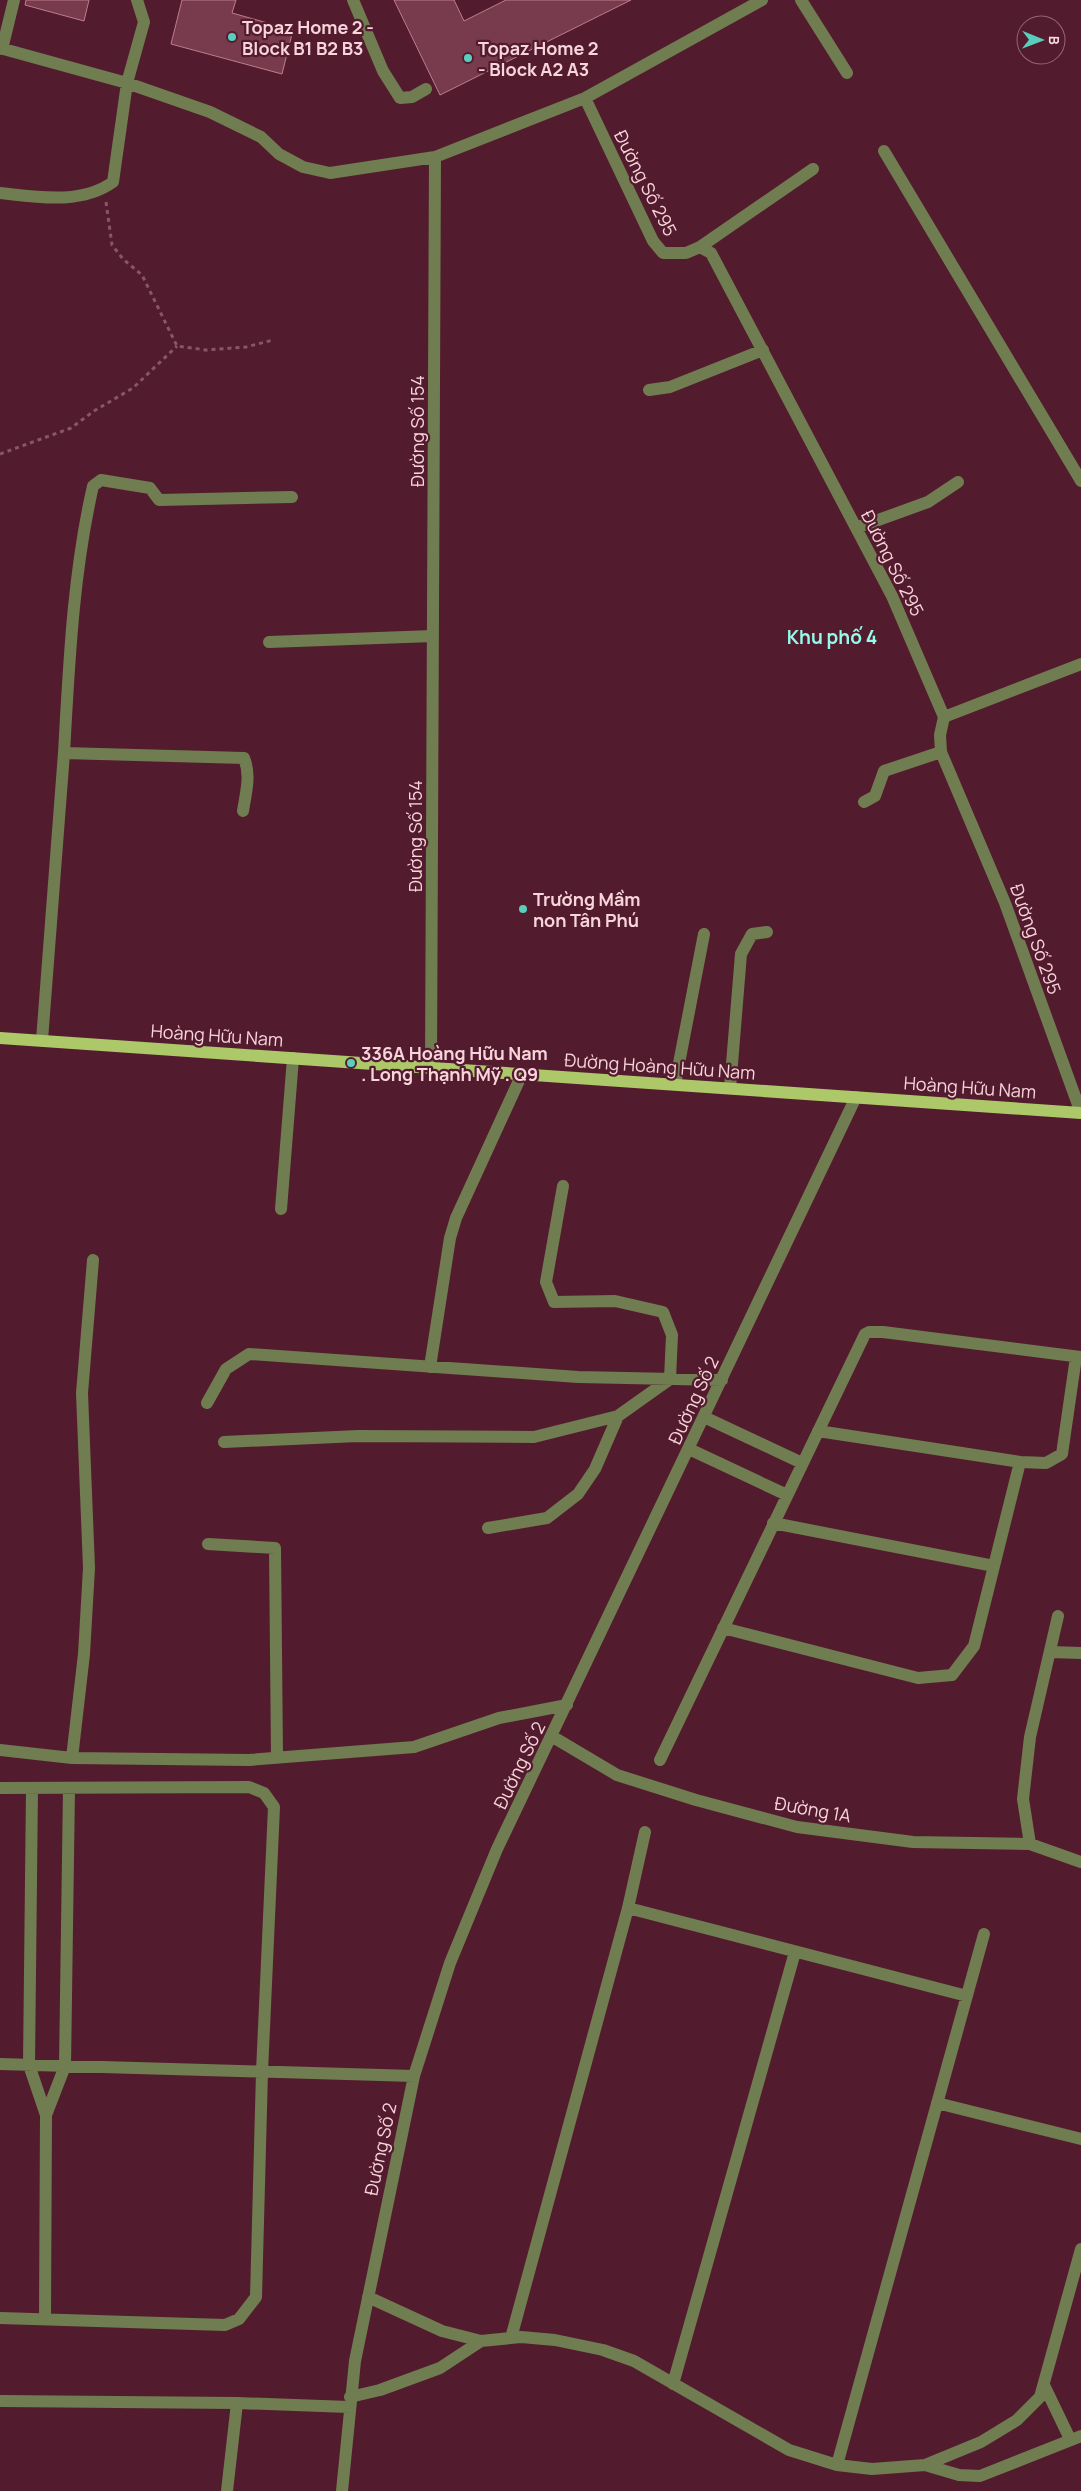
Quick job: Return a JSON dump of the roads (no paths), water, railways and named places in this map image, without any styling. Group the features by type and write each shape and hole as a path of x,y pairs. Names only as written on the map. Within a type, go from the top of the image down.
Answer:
{"main road":[{"name":"Hoàng Hữu Nam","path":"0,1038 431,1067"},
{"name":"Đường Hoàng Hữu Nam","path":"431,1067 856,1097"},
{"name":"Hoàng Hữu Nam","path":"856,1097 1081,1113"}],"street":[{"path":"14,0 1,49 127,83 210,112 261,137 279,154 303,167 330,172 435,157 585,98 762,0"},
{"path":"0,193 56,199 100,191 112,182 127,83 144,22 137,0"},
{"path":"353,0 383,71 400,98 412,97 426,89"},
{"path":"801,0 847,74"},
{"name":"Đường Số 295","path":"585,98 653,241 663,253 686,253 700,247 711,253 892,596 944,717 940,735 941,752 1004,903 1081,1113"},
{"path":"884,151 1081,481"},
{"name":"Đường Số 154","path":"431,1067 435,157"},
{"path":"700,247 813,169"},
{"path":"649,390 670,387 763,350"},
{"path":"42,1040 68,680 82,531 92,486 101,480 150,488 159,500 292,497"},
{"path":"856,528 928,502 958,482"},
{"path":"269,642 433,636"},
{"path":"944,717 1081,664"},
{"path":"864,802 875,796 884,772 941,752"},
{"path":"64,753 244,758 248,769 248,778 243,811"},
{"path":"730,1088 741,954 752,934 767,932"},
{"path":"675,1084 704,934"},
{"path":"281,1209 293,1058"},
{"path":"430,1367 450,1238 456,1218 522,1074"},
{"name":"Đường Số 2","path":"342,2491 349,2402 368,2296 414,2076 457,1945 497,1849 553,1737 856,1097"},
{"path":"563,1186 546,1282 554,1302 615,1301 663,1312 672,1336 670,1379"},
{"path":"72,1758 84,1654 89,1568 82,1393 93,1260"},
{"path":"660,1760 802,1463 866,1334 869,1332 1078,1357 1062,1454 1046,1463 1020,1462 818,1431"},
{"path":"207,1404 226,1369 249,1354 578,1377 722,1380"},
{"path":"224,1442 358,1436 534,1437 618,1416 670,1379"},
{"path":"488,1528 547,1518 578,1494 595,1469 618,1416"},
{"path":"704,1417 802,1463"},
{"path":"689,1449 787,1495"},
{"path":"723,1628 918,1678 952,1675 974,1646 1020,1462"},
{"path":"773,1523 994,1566"},
{"path":"208,1544 275,1548 277,1757"},
{"path":"1030,1844 1024,1799 1030,1737 1058,1616"},
{"path":"1050,1652 1081,1653"},
{"path":"0,1750 72,1758 250,1760 414,1747 498,1718 567,1705"},
{"name":"Đường 1A","path":"553,1737 617,1775 696,1800 796,1827 913,1842 1030,1844 1081,1862"},
{"path":"0,1788 249,1787 264,1793 274,1807 262,2072 256,2297 239,2319 225,2325 0,2318"},
{"path":"32,1788 29,2065 46,2116 45,2319"},
{"path":"46,2116 65,2066 68,1788"},
{"path":"511,2338 628,1908 645,1832"},
{"path":"628,1908 966,1996"},
{"path":"837,2465 984,1934"},
{"path":"673,2384 795,1952"},
{"path":"0,2064 414,2076"},
{"path":"937,2103 1081,2140"},
{"path":"368,2296 442,2331 481,2341 511,2338 555,2340 603,2350 634,2360 789,2450 837,2465 872,2470 925,2465 981,2442 1016,2420 1040,2397 1081,2249"},
{"path":"0,2401 349,2402 440,2368 481,2341"},
{"path":"925,2465 959,2475 980,2476 1076,2437 1044,2385"},
{"path":"227,2491 237,2403"}],"place":[{"name":"Topaz Home 2 - Block B1 B2 B3","path":"232,37"},
{"name":"Topaz Home 2 - Block A2 A3","path":"468,58"},
{"name":"Trường Mầm non Tân Phú","path":"523,909"},
{"name":"336A Hoàng Hữu Nam . Long Thạnh Mỹ . Q9","path":"351,1063"}],"district":[{"name":"Khu phố 4","path":"832,637"}]}
